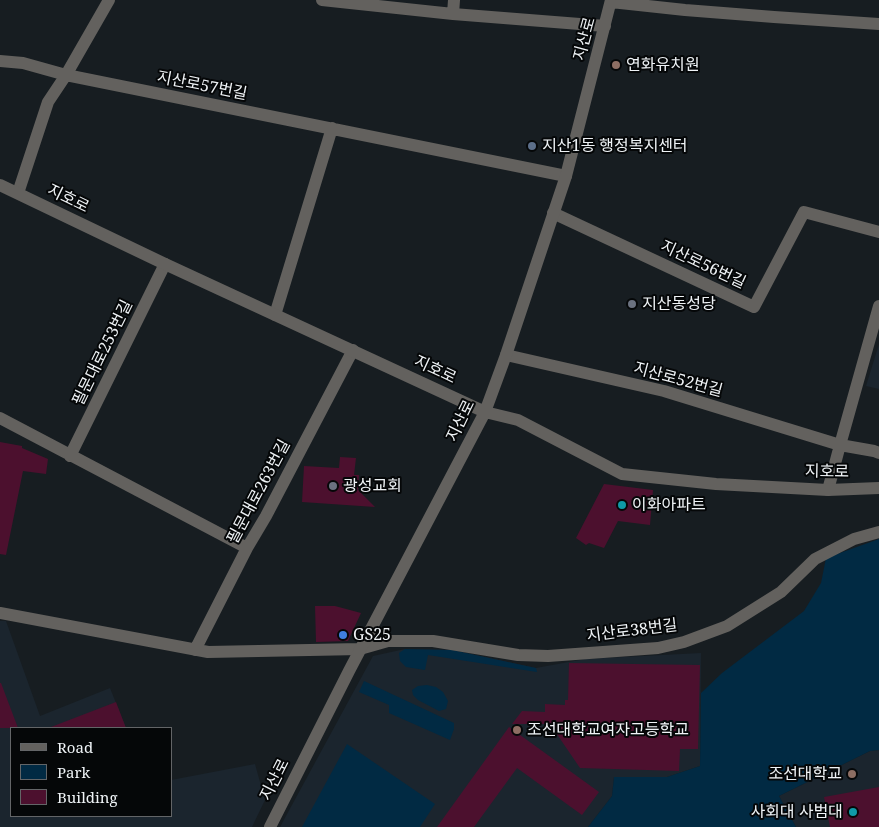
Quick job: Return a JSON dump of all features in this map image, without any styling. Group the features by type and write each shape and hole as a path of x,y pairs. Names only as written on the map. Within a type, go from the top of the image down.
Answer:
{"street":[{"path":"18,193 48,102 66,75 109,0"},
{"path":"322,0 453,14 605,26"},
{"path":"453,14 454,0"},
{"path":"611,1 685,10 879,24"},
{"name":"지산로","path":"270,827 319,728 485,412 566,176 611,1"},
{"name":"지산로57번길","path":"0,61 23,63 66,75 566,176"},
{"path":"275,315 332,128"},
{"name":"지호로","path":"0,185 165,264 485,412 518,420 622,474 716,484 828,490 879,488"},
{"name":"지산로56번길","path":"553,213 754,307 804,212 879,232"},
{"name":"필문대로253번길","path":"70,456 165,264"},
{"path":"828,490 879,306"},
{"name":"필문대로263번길","path":"196,650 247,548 266,516 353,350"},
{"name":"지산로52번길","path":"506,355 664,391 840,444 879,453"},
{"path":"0,418 247,548"},
{"name":"지산로38번길","path":"360,649 388,641 433,641 518,655 548,656 658,648 684,642 727,626 780,592 815,559 854,539 879,532"},
{"path":"0,614 208,652 360,649"}],"shaded area":[{"path":"879,344 879,389 866,386"},
{"path":"0,621 6,621 40,716 110,688 126,727 10,727 10,817 172,817 172,780 255,764 265,800 252,827 0,827"},
{"name":"조선대학교여자고등학교","path":"405,649 452,650 536,668 585,659 701,653 700,766 667,777 614,777 612,796 588,827 280,827 373,656"},
{"name":"조선대학교","path":"879,750 879,827 796,827 779,796 870,751"}],"green space":[{"path":"879,539 879,750 870,751 779,796 796,827 588,827 612,796 614,777 667,777 700,766 701,693 722,673 804,611 821,583 826,558"},
{"path":"405,649 452,650 536,668 537,672 428,655 425,670 406,667 400,661 399,653"},
{"path":"364,681 454,723 450,740 389,713 389,705 359,692"},
{"path":"418,686 436,687 443,692 448,701 446,709 439,711 418,700 413,695 412,690"},
{"path":"347,744 435,804 420,827 302,827"}],"building":[{"path":"0,442 22,446 22,448 48,459 46,474 23,471 6,555 0,554"},
{"path":"340,457 356,458 354,475 359,475 358,490 375,507 302,502 304,466 339,468"},
{"name":"이화아파트","path":"604,484 653,490 650,525 618,521 604,548 589,543 586,545 576,538"},
{"path":"315,606 335,606 361,613 348,641 316,642"},
{"path":"569,663 700,665 698,749 680,749 679,771 580,768 550,724 512,724 522,711 545,712 545,704 565,705 565,700 568,700"},
{"path":"0,683 1,683 18,727 0,728"},
{"path":"116,702 126,727 51,727"},
{"path":"509,727 599,792 582,815 517,768 474,827 437,827"},
{"name":"사회대 사범대","path":"879,787 879,827 830,827 824,797"}],"place":[{"name":"연화유치원","path":"616,65"},
{"name":"지산1동 행정복지센터","path":"532,146"},
{"name":"지산동성당","path":"632,304"},
{"name":"광성교회","path":"333,486"},
{"name":"이화아파트","path":"622,505"},
{"name":"GS25","path":"343,635"},
{"name":"조선대학교여자고등학교","path":"517,730"},
{"name":"조선대학교","path":"852,774"},
{"name":"사회대 사범대","path":"853,812"}]}
